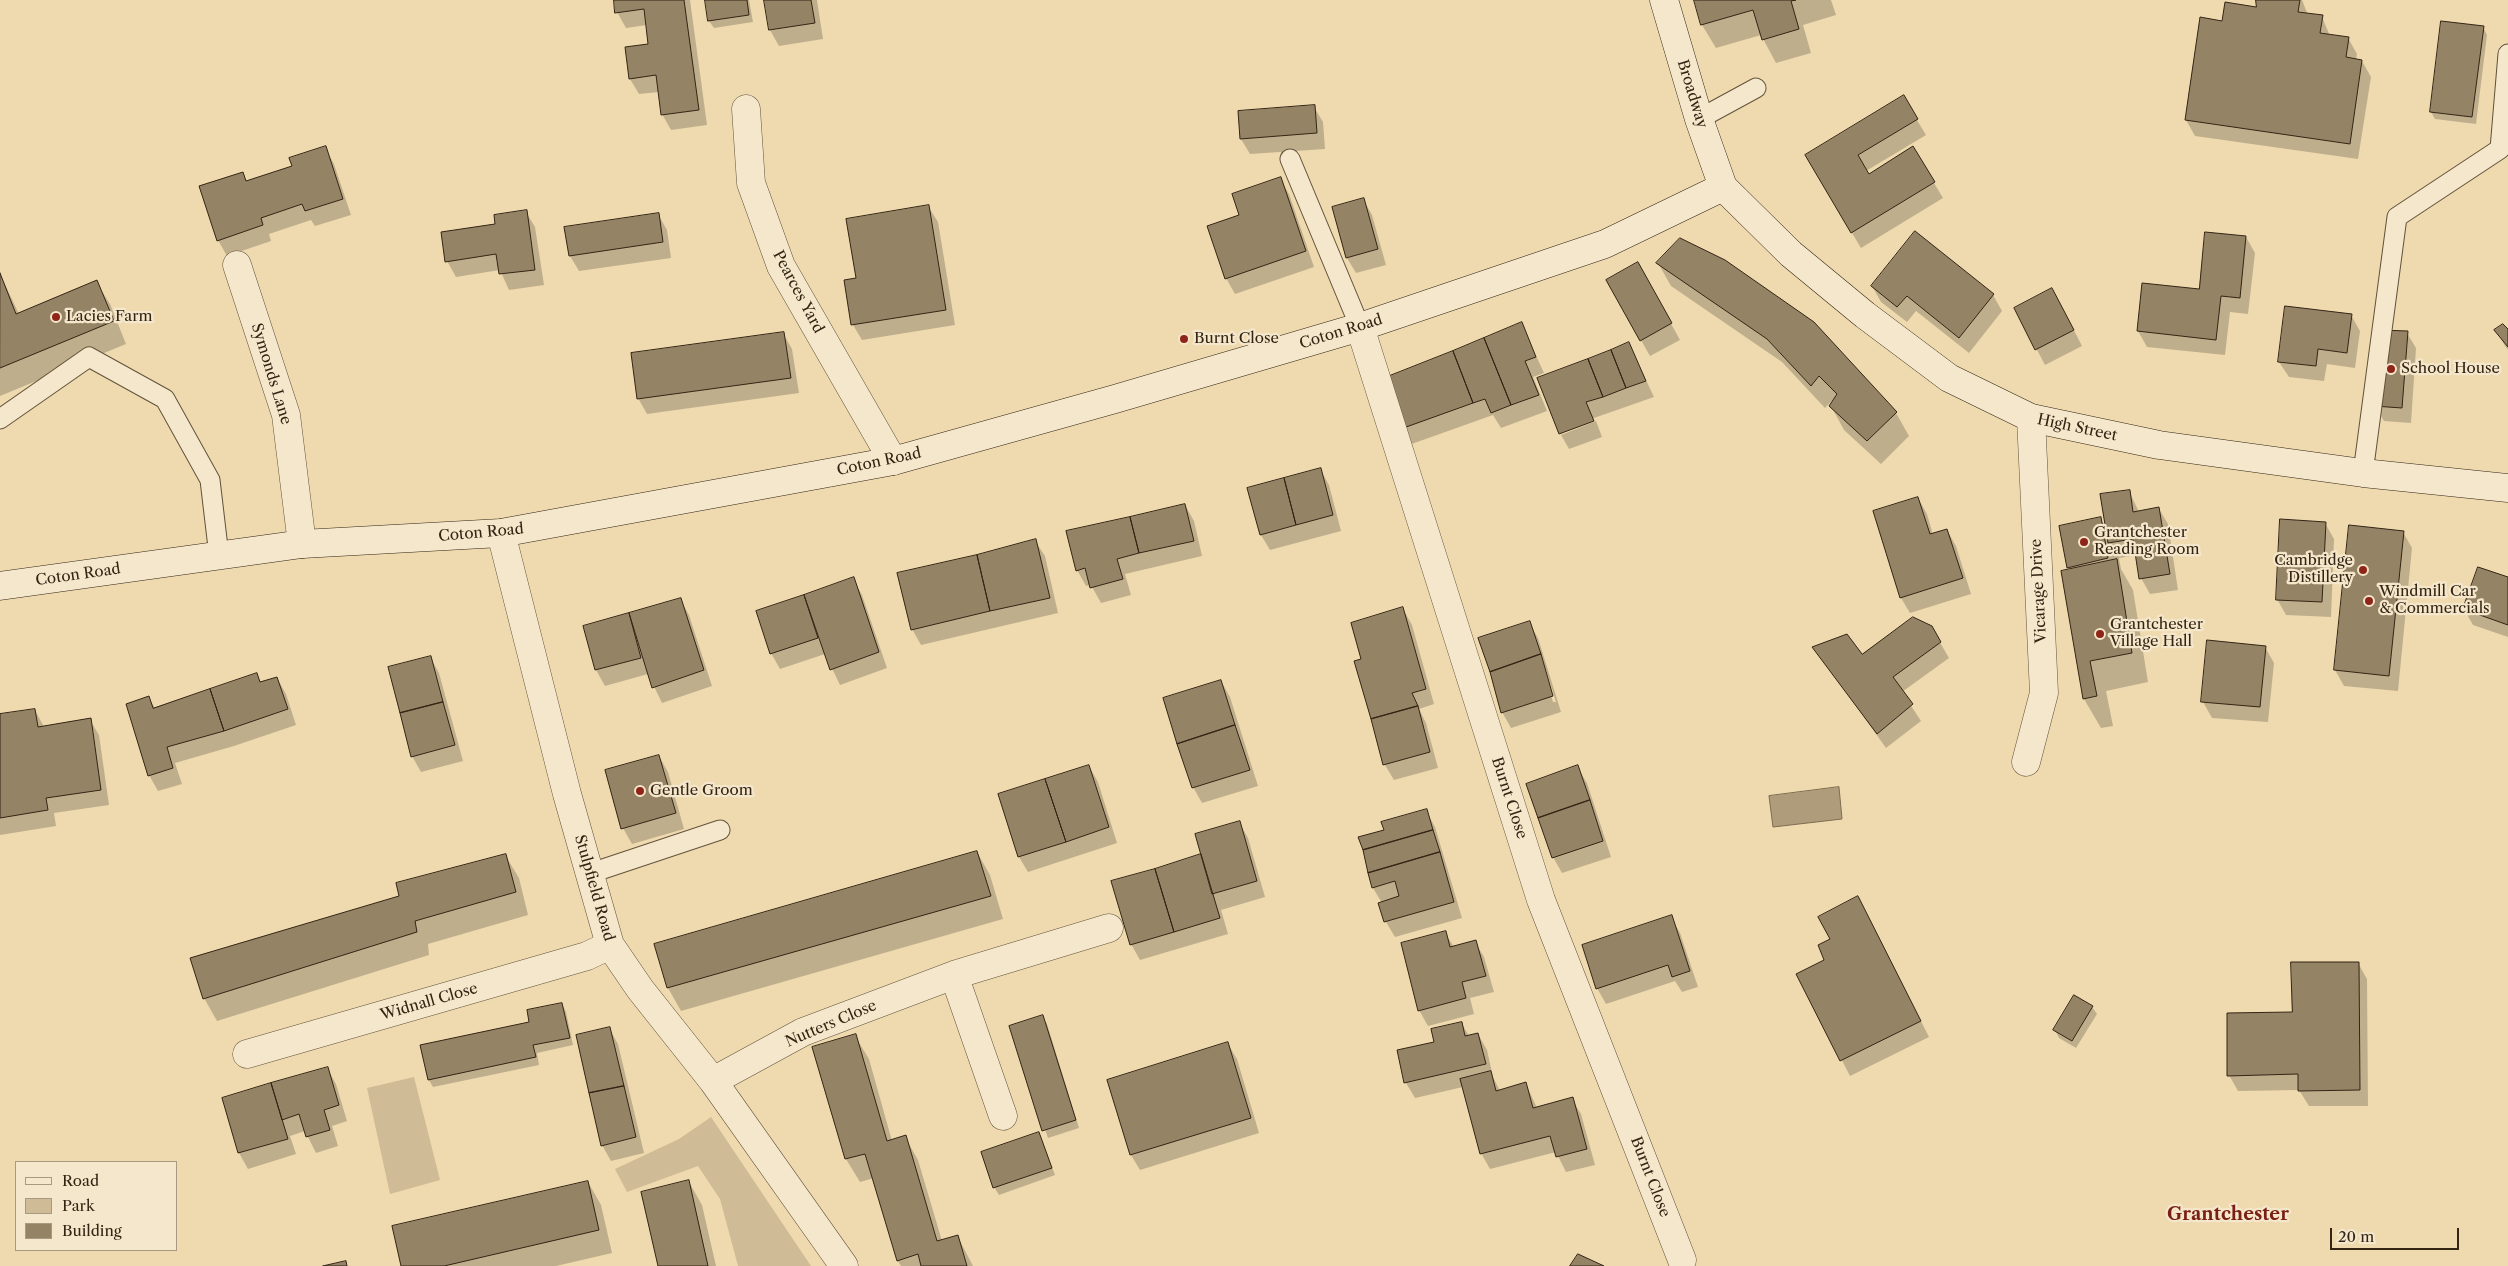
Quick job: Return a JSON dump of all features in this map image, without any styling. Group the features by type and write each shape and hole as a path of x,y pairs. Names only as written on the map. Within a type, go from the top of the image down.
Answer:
{"street":[{"name":"Broadway","path":"1664,0 1699,119 1723,187"},
{"name":"Pearces Yard","path":"746,109 751,183 781,266 893,461"},
{"name":"High Street","path":"1723,187 1791,254 1865,315 1949,378 2031,418 2158,445 2363,473 2508,488"},
{"name":"Coton Road","path":"0,586 302,544 502,533 893,461 1115,399 1360,327 1605,244 1723,187"},
{"name":"Symonds Lane","path":"236,265 286,415 302,544"},
{"name":"Burnt Close","path":"1360,327 1541,900 1682,1260"},
{"name":"Vicarage Drive","path":"2026,762 2044,693 2031,418"},
{"name":"Stulpfield Road","path":"502,533 567,794 610,945 640,989 713,1081 844,1266"},
{"name":"Nutters Close","path":"713,1081 804,1032 954,975 1109,928"},
{"name":"Widnall Close","path":"247,1054 587,956 610,945"},
{"path":"954,975 1003,1116"}],"lane":[{"path":"2363,473 2397,218 2500,149 2508,54"},
{"path":"1699,119 1756,88"},
{"path":"1290,159 1360,327"},
{"path":"0,419 88,357 165,399 210,480 219,556"},
{"path":"591,873 720,830"}],"green space":[{"path":"414,1077 440,1180 390,1194 367,1088"},
{"path":"711,1117 811,1266 738,1266 720,1199 698,1166 627,1192 615,1169 679,1139"}],"shaded area":[{"path":"1839,787 1842,819 1773,827 1769,796"}],"building":[{"path":"614,0 684,0 699,110 661,115 656,75 629,79 625,47 648,44 644,9 615,13"},
{"path":"705,0 747,0 749,15 708,21"},
{"path":"764,0 811,0 815,23 769,30"},
{"path":"1694,0 1796,0 1791,1 1799,29 1762,40 1753,10 1701,25"},
{"path":"2256,0 2300,0 2298,12 2323,15 2320,33 2349,37 2346,57 2362,60 2350,144 2185,120 2200,17 2222,21 2225,2 2256,7"},
{"path":"2441,21 2484,26 2472,117 2430,112"},
{"path":"1904,95 1918,119 1858,155 1869,174 1913,146 1935,182 1851,233 1805,155"},
{"path":"1315,105 1317,133 1240,139 1238,111"},
{"path":"326,146 343,199 305,211 302,204 261,218 263,225 217,241 199,186 243,172 246,181 292,166 289,158"},
{"path":"1281,177 1306,251 1225,279 1207,226 1239,215 1232,194"},
{"path":"1364,198 1378,249 1346,258 1332,207"},
{"path":"929,205 946,310 851,325 844,280 856,278 846,219"},
{"path":"527,210 535,270 499,274 496,254 445,262 441,232 495,224 494,215"},
{"path":"659,213 663,242 569,256 564,227"},
{"path":"1915,231 1994,294 1959,338 1907,296 1897,307 1871,286"},
{"path":"2205,232 2246,236 2240,298 2221,296 2216,340 2137,331 2142,283 2199,289"},
{"path":"1680,238 1725,260 1814,322 1897,412 1867,441 1829,406 1837,394 1819,376 1811,386 1767,339 1656,263"},
{"path":"1638,262 1672,323 1640,341 1606,280"},
{"name":"Lacies Farm","path":"0,273 16,314 97,280 114,321 0,368"},
{"path":"2052,288 2074,330 2035,350 2014,308"},
{"path":"2285,306 2352,314 2347,353 2318,349 2316,366 2278,362"},
{"path":"1522,322 1536,357 1525,361 1539,395 1511,405 1484,338"},
{"path":"2503,324 2508,329 2508,347 2494,330"},
{"name":"School House","path":"2379,330 2408,331 2402,408 2374,406"},
{"path":"784,332 791,378 637,399 631,353"},
{"path":"1484,338 1511,405 1491,413 1485,399 1473,403 1453,351"},
{"path":"1629,342 1646,381 1626,388 1611,350"},
{"path":"1611,350 1626,388 1603,397 1588,359"},
{"path":"1453,351 1473,403 1395,431 1377,381"},
{"path":"1588,359 1603,397 1586,402 1594,421 1559,434 1537,378"},
{"path":"1321,468 1333,515 1296,525 1284,478"},
{"path":"1284,478 1296,525 1260,535 1247,488"},
{"path":"2130,490 2133,512 2159,507 2170,574 2139,579 2133,539 2108,543 2100,494"},
{"path":"1918,497 1930,534 1947,529 1963,578 1900,598 1873,511"},
{"path":"1185,504 1194,541 1139,553 1130,517"},
{"path":"1130,517 1139,553 1117,559 1123,579 1090,588 1085,568 1076,571 1066,531"},
{"name":"Grantchester Reading Room","path":"2101,517 2108,558 2067,568 2059,526"},
{"path":"2280,519 2326,522 2322,602 2276,600"},
{"name":"Windmill Car & Commercials","path":"2349,525 2404,531 2389,676 2334,670"},
{"path":"1036,539 1050,598 990,611 977,555"},
{"path":"977,555 990,611 911,630 897,573"},
{"name":"Grantchester Village Hall","path":"2117,559 2132,653 2090,661 2097,696 2083,699 2061,571"},
{"path":"2478,567 2508,577 2508,625 2463,609"},
{"path":"854,577 879,652 830,670 804,595"},
{"path":"804,595 818,638 770,654 756,611"},
{"path":"681,598 704,670 652,688 629,613"},
{"path":"1403,607 1426,689 1412,693 1418,706 1371,719 1354,661 1361,659 1351,623"},
{"path":"629,613 641,658 595,670 583,626"},
{"path":"1913,617 1932,626 1941,642 1893,677 1913,704 1877,734 1812,647 1847,634 1862,654"},
{"path":"1530,621 1541,654 1490,672 1478,638"},
{"path":"2207,640 2266,646 2260,707 2201,702"},
{"path":"1541,654 1553,696 1501,713 1490,672"},
{"path":"431,656 443,702 400,713 388,667"},
{"path":"257,673 260,682 277,677 288,709 224,731 210,689"},
{"path":"1221,680 1235,725 1177,744 1163,698"},
{"path":"210,689 224,731 167,747 173,768 148,776 126,704 149,696 153,708"},
{"path":"443,702 455,745 411,757 400,713"},
{"path":"1418,706 1430,752 1383,765 1371,719"},
{"path":"35,709 38,727 91,718 101,790 46,798 48,810 0,818 0,714"},
{"path":"1235,725 1250,770 1192,788 1177,744"},
{"path":"659,755 676,813 621,829 605,770"},
{"path":"1089,765 1109,827 1066,842 1045,779"},
{"path":"1578,765 1590,800 1538,818 1526,784"},
{"path":"1045,779 1066,842 1018,857 998,794"},
{"path":"1590,800 1603,841 1552,858 1538,818"},
{"path":"1427,809 1433,830 1363,850 1358,837 1384,830 1381,822"},
{"path":"1240,821 1257,881 1212,894 1195,834"},
{"path":"1433,830 1440,852 1368,873 1363,850"},
{"path":"977,851 991,896 667,988 654,944"},
{"path":"1440,852 1454,902 1384,922 1378,903 1399,896 1395,881 1372,888 1368,873"},
{"path":"506,854 516,892 415,921 417,932 203,999 190,958 399,896 396,883"},
{"path":"1201,854 1220,918 1174,932 1155,869"},
{"path":"1155,869 1174,932 1130,945 1111,881"},
{"path":"1858,896 1921,1021 1840,1061 1796,974 1824,960 1818,945 1830,939 1818,917"},
{"path":"1672,915 1690,971 1672,977 1668,965 1596,989 1582,945"},
{"path":"1446,931 1450,947 1476,940 1486,976 1462,982 1466,998 1418,1011 1401,943"},
{"path":"2291,962 2359,962 2360,1090 2298,1091 2298,1074 2227,1076 2227,1013 2292,1012"},
{"path":"2074,995 2093,1006 2072,1041 2053,1030"},
{"path":"562,1003 570,1038 533,1045 536,1057 428,1080 420,1045 529,1022 527,1010"},
{"path":"1043,1015 1076,1120 1042,1131 1009,1026"},
{"path":"1462,1022 1465,1036 1478,1033 1486,1064 1404,1083 1397,1050 1434,1042 1431,1029"},
{"path":"610,1027 624,1086 589,1093 576,1035"},
{"path":"856,1034 887,1141 906,1135 937,1241 958,1235 967,1266 921,1266 918,1254 897,1261 865,1154 845,1159 812,1047"},
{"path":"1228,1042 1251,1118 1130,1155 1107,1080"},
{"path":"328,1067 339,1105 324,1110 330,1130 306,1137 299,1114 282,1120 271,1083"},
{"path":"1491,1071 1496,1091 1526,1082 1533,1108 1573,1097 1587,1149 1556,1157 1550,1136 1480,1154 1460,1079"},
{"path":"271,1083 288,1139 238,1153 222,1098"},
{"path":"624,1086 636,1137 601,1146 589,1093"},
{"path":"1039,1132 1052,1168 993,1188 981,1152"},
{"path":"689,1180 708,1266 658,1266 641,1192"},
{"path":"588,1181 599,1230 444,1266 401,1266 392,1226"},
{"path":"1578,1254 1604,1266 1570,1266"},
{"path":"346,1261 347,1266 323,1266"}],"place":[{"name":"Lacies Farm","path":"56,317"},
{"name":"Burnt Close","path":"1184,339"},
{"name":"School House","path":"2391,369"},
{"name":"Grantchester Reading Room","path":"2084,542"},
{"name":"Cambridge Distillery","path":"2363,570"},
{"name":"Windmill Car & Commercials","path":"2369,601"},
{"name":"Grantchester Village Hall","path":"2100,634"},
{"name":"Gentle Groom","path":"640,791"}],"district":[{"name":"Grantchester","path":"2228,1215"}]}
